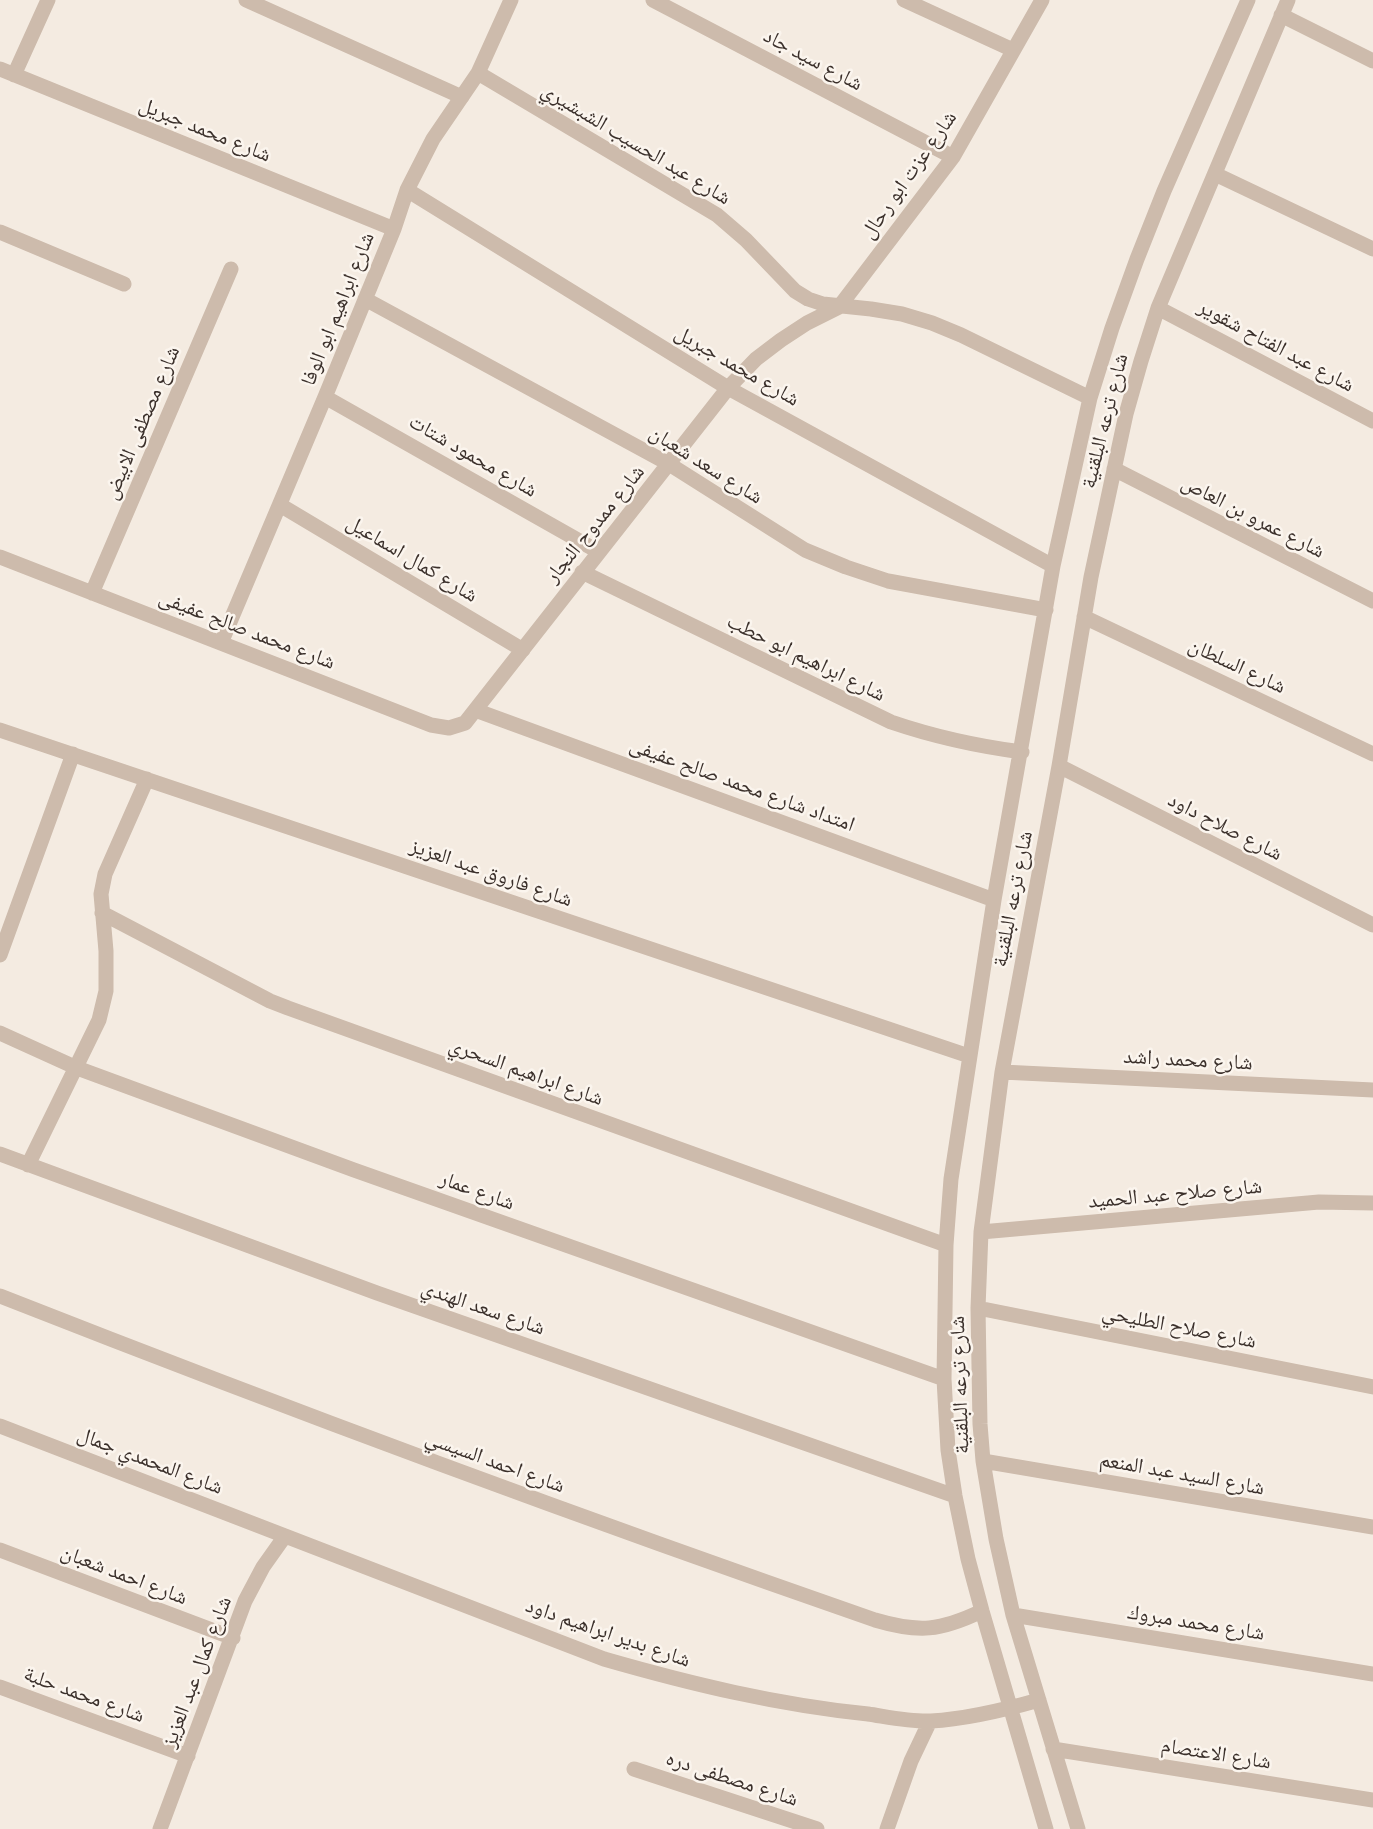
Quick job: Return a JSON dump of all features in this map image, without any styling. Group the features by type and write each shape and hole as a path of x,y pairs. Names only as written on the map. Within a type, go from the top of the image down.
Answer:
{"street":[{"path":"7,72 48,0"},
{"path":"246,0 462,97"},
{"name":"شارع ابراهيم ابو الوفا","path":"221,643 394,229 406,190 433,139 478,73 510,0"},
{"name":"شارع سيد جاد","path":"652,0 953,157"},
{"path":"904,0 1013,50"},
{"name":"شارع عزت ابو رحال","path":"839,307 953,157 1042,0"},
{"name":"شارع ترعه البلقنية","path":"1046,1829 968,1560 948,1450 944,1379 946,1245 951,1179 994,900 1022,752 1053,566 1090,398 1137,259 1248,0"},
{"name":"شارع ترعه البلقنية","path":"1078,1829 1013,1615 998,1549 983,1461 978,1308 981,1232 1002,1072 1059,766 1084,617 1114,469 1141,361 1158,308 1288,0"},
{"path":"1281,15 1373,61"},
{"name":"شارع محمد جبريل","path":"7,72 394,229"},
{"name":"شارع عبد الحسيب الشبشيري","path":"478,73 717,215 746,240 795,291 808,299 839,307 902,314 932,323 1090,398"},
{"path":"1215,174 1373,249"},
{"name":"شارع محمد جبريل","path":"406,190 728,388 1053,566"},
{"path":"0,232 124,284"},
{"name":"شارع مصطفى الابيض","path":"92,593 231,269"},
{"name":"شارع سعد شعبان","path":"365,299 669,464 805,549 846,567 888,581 1046,610"},
{"name":"شارع ممدوح النجار","path":"475,710 728,388 756,359 781,340 807,323 839,307"},
{"name":"شارع عبد الفتاح شقوير","path":"1158,308 1373,421"},
{"name":"شارع محمود شتات","path":"325,397 599,552"},
{"name":"شارع عمرو بن العاص","path":"1114,469 1373,601"},
{"name":"شارع كمال اسماعيل","path":"280,505 523,650"},
{"name":"شارع محمد صالح عفيفى","path":"0,557 441,728 465,723 475,710"},
{"name":"شارع ابراهيم ابو حطب","path":"582,572 891,722 934,737 977,747 1022,752"},
{"name":"شارع السلطان","path":"1084,617 1373,754"},
{"name":"امتداد شارع محمد صالح عفيفى","path":"475,710 994,900"},
{"name":"شارع فاروق عبد العزيز","path":"0,730 969,1056"},
{"path":"0,955 73,754"},
{"name":"شارع صلاح داود","path":"1059,766 1373,925"},
{"path":"28,1165 99,1020 106,991 106,951 101,894 105,874 147,778"},
{"name":"شارع ابراهيم السحري","path":"102,913 270,1001 946,1245"},
{"name":"شارع عمار","path":"0,1033 77,1068 354,1170 944,1379"},
{"name":"شارع محمد راشد","path":"1002,1072 1373,1090"},
{"name":"شارع سعد الهندي","path":"0,1154 377,1293 955,1496"},
{"name":"شارع صلاح عبد الحميد","path":"981,1232 1319,1202 1373,1203"},
{"name":"شارع احمد السيسي","path":"0,1296 241,1391 703,1560 875,1620 902,1628 930,1629 957,1623 982,1611"},
{"name":"شارع صلاح الطليحي","path":"978,1308 1373,1387"},
{"name":"شارع المحمدي جمال","path":"0,1426 285,1536"},
{"name":"شارع السيد عبد المنعم","path":"983,1461 1373,1527"},
{"name":"شارع كمال عبد العزيز","path":"160,1829 249,1593 263,1567 285,1536"},
{"name":"شارع بدير ابراهيم داود","path":"285,1536 604,1659 684,1682 765,1700 930,1721"},
{"name":"شارع احمد شعبان","path":"0,1550 233,1638"},
{"name":"شارع محمد مبروك","path":"1013,1615 1373,1674"},
{"name":"شارع محمد حلبة","path":"0,1686 188,1755"},
{"path":"887,1829 911,1761 930,1721 970,1717 1039,1700"},
{"name":"شارع الاعتصام","path":"1053,1749 1373,1800"},
{"name":"شارع مصطفى دره","path":"634,1769 817,1829"}]}
